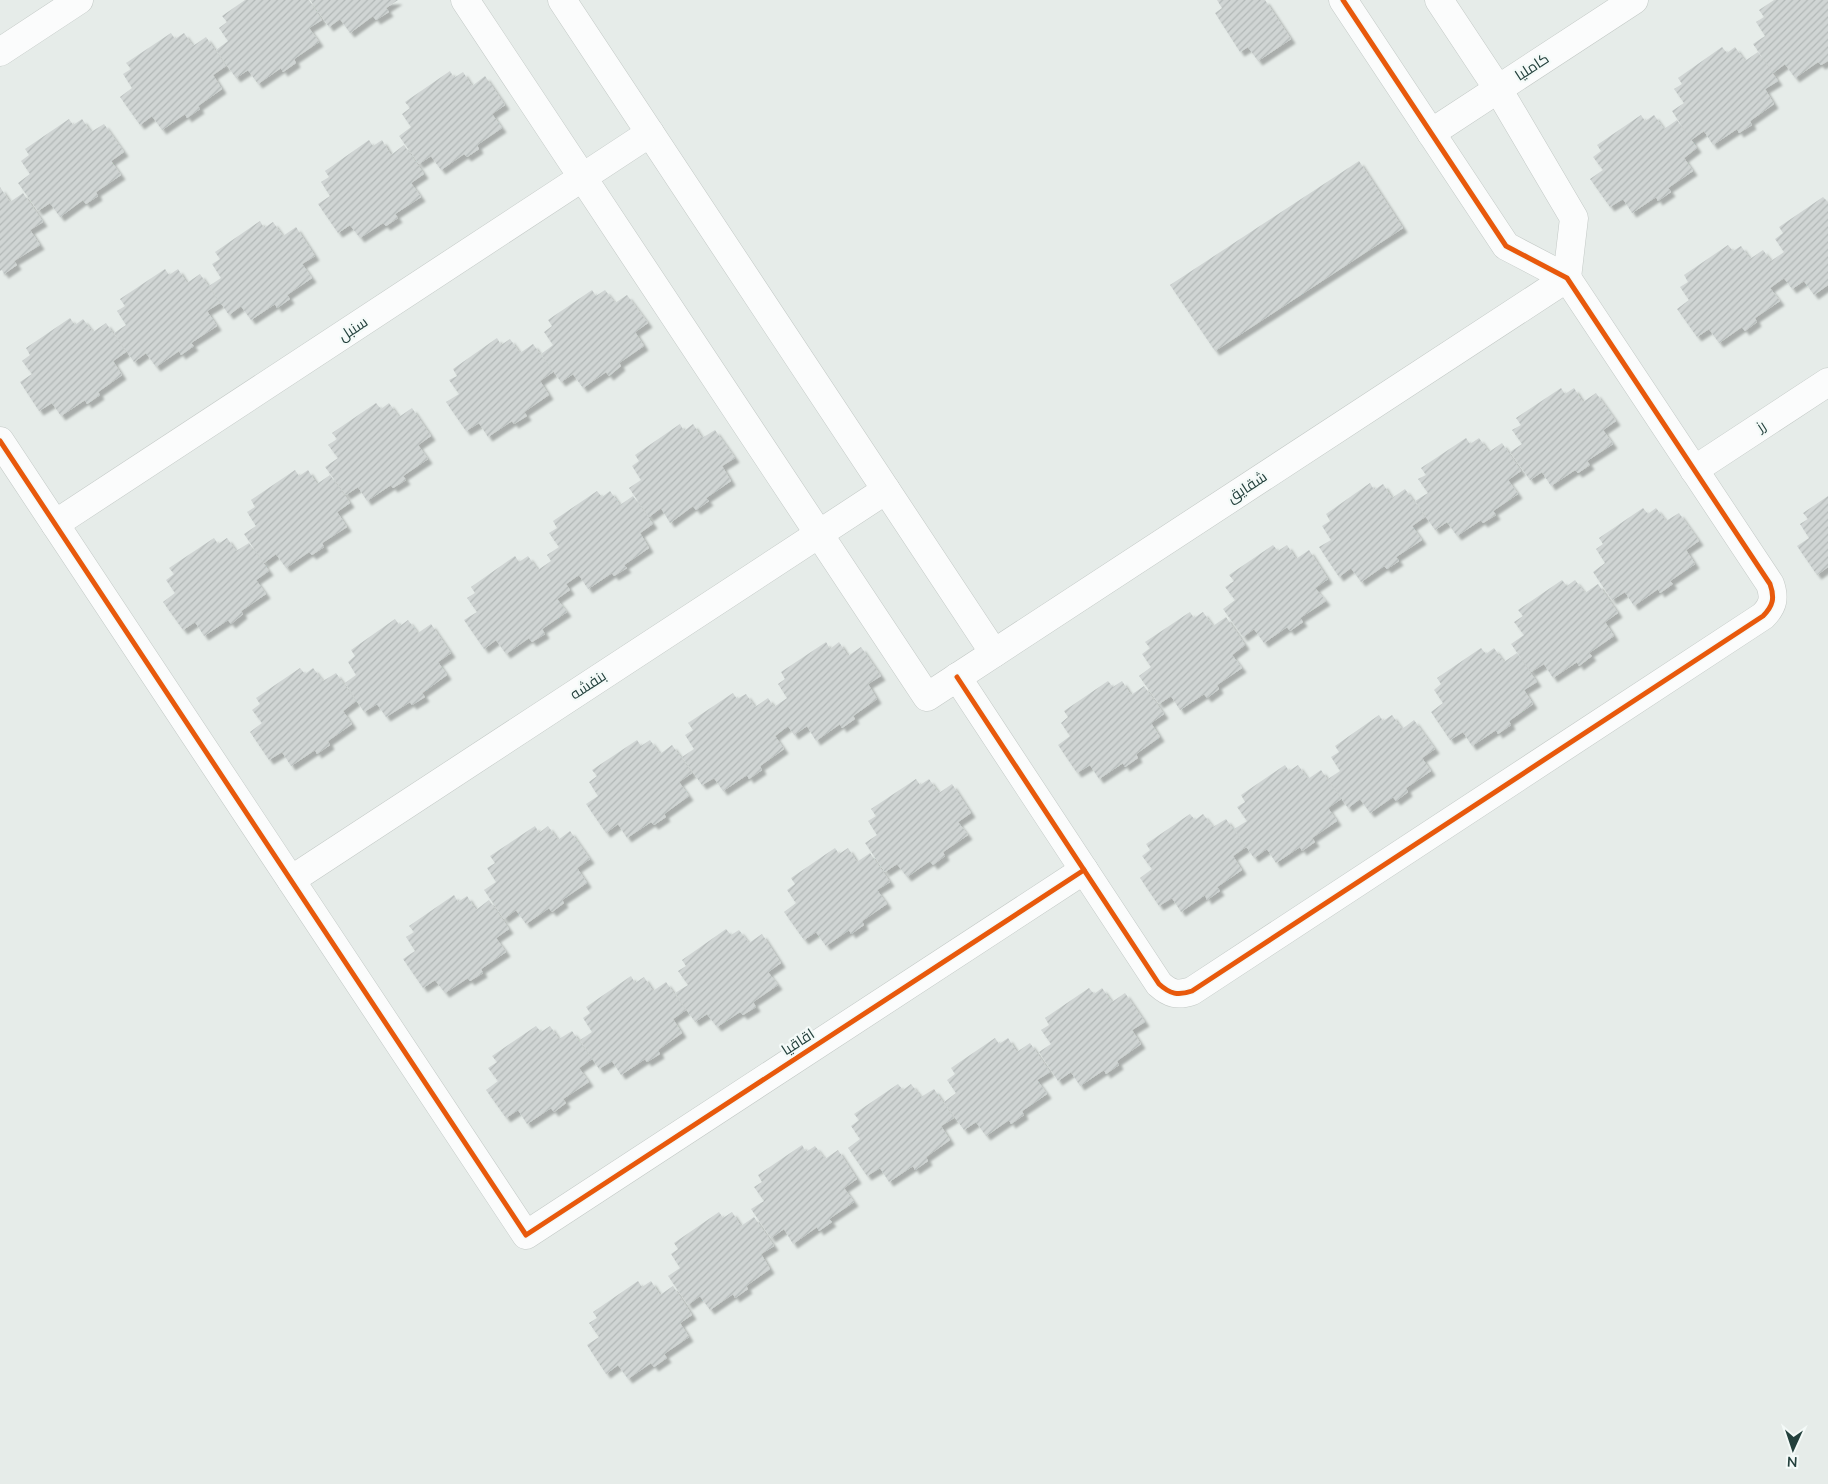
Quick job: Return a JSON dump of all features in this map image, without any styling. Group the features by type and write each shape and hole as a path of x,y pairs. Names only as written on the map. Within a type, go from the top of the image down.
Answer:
{"street":[{"path":"0,52 79,0"},
{"path":"465,0 819,534"},
{"path":"562,0 994,652"},
{"path":"956,677 1159,984 1168,992 1180,995 1192,991 1754,622 1771,608 1774,595 1770,584 1567,278 1506,246 1343,0"},
{"path":"1439,0 1498,89 1574,218 1567,278"},
{"name":"کاملیا","path":"1431,133 1634,0"},
{"name":"سنبل","path":"55,524 650,134"},
{"name":"شقایق","path":"819,534 927,697 1567,278"},
{"name":"رز","path":"1694,470 1828,382"},
{"path":"0,441 291,880"},
{"name":"بنفشه","path":"291,880 886,490"},
{"name":"اقاقیا","path":"291,880 526,1235 1084,870"}],"building":[{"path":"245,0 309,0 322,20 309,28 319,42 294,59 296,63 283,72 281,68 258,84 248,70 236,78 216,50 228,41 219,28 227,22 222,16"},
{"path":"310,0 398,0 386,8 389,12 376,20 373,16 350,33 340,19 329,27"},
{"path":"1217,0 1265,0 1291,39 1258,61 1248,47 1240,52 1215,13 1222,8"},
{"path":"1774,0 1828,0 1828,61 1821,65 1818,62 1795,78 1785,64 1773,73 1753,44 1765,36 1756,22 1764,17 1759,10"},
{"path":"171,33 175,39 184,33 193,46 206,37 226,66 213,75 222,89 198,106 200,109 187,118 185,114 162,130 152,116 140,125 120,97 132,88 123,74 131,69 126,63"},
{"path":"1722,47 1727,53 1735,47 1745,61 1758,52 1778,81 1765,89 1774,104 1750,121 1752,125 1739,133 1737,129 1713,145 1704,131 1691,140 1672,111 1684,103 1674,89 1682,84 1678,78"},
{"path":"450,71 454,78 463,72 472,86 485,76 505,105 492,114 502,128 477,145 479,149 467,157 464,154 441,170 431,156 419,164 399,136 411,127 402,114 410,108 405,102"},
{"path":"1641,115 1645,121 1654,115 1664,129 1677,120 1697,148 1684,158 1693,171 1668,188 1671,192 1658,201 1656,197 1632,213 1623,199 1610,207 1590,179 1603,170 1593,157 1601,151 1597,145"},
{"path":"69,119 73,125 82,119 91,132 104,124 124,152 111,161 121,175 96,192 98,196 86,204 83,200 60,217 50,203 38,211 18,183 30,174 21,161 29,155 25,149"},
{"path":"369,140 373,146 382,140 391,155 404,145 424,174 411,183 421,197 395,214 398,218 386,226 383,223 360,238 350,225 338,233 318,204 330,196 321,182 329,177 325,171"},
{"path":"1359,161 1403,228 1215,351 1170,285"},
{"path":"0,187 10,202 23,193 43,222 30,230 40,245 14,261 17,265 4,274 2,270 0,271"},
{"path":"1823,197 1828,202 1828,285 1814,295 1804,281 1792,289 1784,278 1770,288 1780,301 1755,318 1757,322 1745,331 1742,327 1719,343 1709,329 1697,337 1677,309 1689,300 1680,287 1688,282 1684,275 1728,245 1733,251 1741,246 1750,259 1763,250 1771,261 1784,252 1775,239 1783,233 1779,227"},
{"path":"260,221 264,228 273,222 283,236 296,227 315,256 302,264 312,278 287,295 290,299 277,308 275,304 251,320 241,306 229,315 209,286 221,278 212,264 220,259 215,252"},
{"path":"165,269 169,275 178,269 187,283 200,274 220,303 207,311 217,326 191,343 194,346 181,355 179,351 156,367 146,353 134,362 114,333 126,325 117,311 125,306 120,299"},
{"path":"592,290 596,296 605,290 615,303 627,295 648,323 635,332 644,346 619,363 621,366 609,376 606,372 583,388 573,374 561,382 541,354 553,345 544,332 552,326 548,320"},
{"path":"70,318 75,325 83,319 93,332 106,323 126,352 113,361 122,375 98,392 100,395 87,404 85,400 61,416 52,403 39,411 20,382 32,374 22,361 30,355 26,348"},
{"path":"497,338 501,345 510,339 520,353 533,344 553,372 540,381 549,395 524,412 527,416 514,424 512,421 488,437 479,423 466,431 446,402 459,394 449,380 457,376 453,369"},
{"path":"1561,388 1565,394 1574,388 1583,402 1596,393 1616,421 1603,430 1613,444 1587,461 1590,465 1578,473 1575,470 1551,486 1542,472 1530,480 1510,452 1522,444 1512,430 1521,425 1516,418"},
{"path":"376,403 381,409 389,403 399,417 412,408 431,436 418,445 428,459 403,476 406,480 393,488 391,485 367,501 358,487 346,495 325,467 338,458 328,445 337,439 332,433"},
{"path":"680,424 684,431 693,424 702,438 715,430 735,458 722,466 731,481 706,498 709,501 696,510 693,506 670,523 661,508 649,517 629,488 641,480 632,466 639,461 635,455"},
{"path":"1466,438 1470,444 1479,438 1489,452 1502,443 1521,471 1508,480 1518,494 1493,511 1496,515 1483,523 1481,520 1457,536 1447,522 1435,530 1415,501 1428,493 1418,479 1426,475 1421,468"},
{"path":"295,470 299,476 308,470 317,484 330,475 350,503 337,512 347,527 322,543 324,547 312,555 309,552 286,568 276,554 264,563 244,534 256,526 247,512 255,507 251,500"},
{"path":"1370,483 1374,490 1383,484 1392,498 1405,489 1425,517 1412,526 1422,540 1396,557 1399,561 1387,569 1384,566 1361,582 1351,568 1339,577 1319,547 1331,540 1322,526 1330,521 1326,514"},
{"path":"597,491 602,497 610,491 620,505 633,496 653,524 640,533 649,548 624,565 627,568 614,576 612,573 588,589 579,575 566,584 570,590 557,599 567,612 542,629 545,634 532,642 529,638 506,654 496,640 484,649 464,620 477,612 467,598 475,593 471,587 515,556 519,562 528,556 538,570 551,561 547,555 559,547 549,533 557,528 553,521"},
{"path":"1828,496 1828,567 1817,575 1797,546 1809,538 1800,524 1808,519 1803,513"},
{"path":"1643,508 1648,514 1656,508 1666,521 1679,513 1699,541 1686,550 1695,564 1670,581 1673,584 1660,593 1658,589 1634,606 1625,592 1612,600 1593,572 1605,563 1596,549 1603,544 1599,538"},
{"path":"214,538 218,544 227,538 236,551 249,543 269,571 256,580 266,594 241,611 243,614 231,624 228,620 204,636 195,622 183,630 163,602 175,593 166,580 174,574 169,568"},
{"path":"1273,545 1278,551 1287,545 1296,559 1309,550 1328,579 1315,588 1326,601 1300,618 1303,622 1290,631 1287,627 1264,643 1254,629 1243,637 1223,609 1235,600 1225,587 1234,581 1229,575"},
{"path":"1562,580 1567,586 1575,580 1585,593 1598,584 1618,613 1605,622 1614,636 1589,653 1592,656 1579,666 1577,662 1553,678 1544,664 1531,672 1511,644 1524,635 1514,622 1523,616 1518,610"},
{"path":"1190,612 1194,618 1203,612 1213,626 1226,617 1245,645 1232,655 1242,668 1217,685 1219,689 1207,698 1204,694 1180,710 1171,696 1159,704 1139,676 1151,667 1142,654 1150,648 1145,642"},
{"path":"395,619 400,626 408,620 418,633 431,624 451,653 438,662 447,675 422,693 425,697 412,705 410,702 386,717 377,704 364,712 345,683 356,675 348,662 355,656 351,650"},
{"path":"826,642 830,649 839,642 848,656 861,647 881,676 868,684 877,699 853,716 855,719 842,728 840,724 816,741 807,726 794,735 788,726 775,736 784,749 760,766 762,770 749,779 747,775 723,791 714,778 702,785 682,757 694,749 685,735 693,730 688,723 733,693 737,699 746,694 755,707 768,698 774,707 787,698 778,684 785,679 781,672"},
{"path":"1481,648 1486,654 1494,648 1504,662 1517,653 1537,682 1524,690 1533,704 1509,721 1511,725 1498,734 1496,730 1472,746 1463,732 1450,740 1431,712 1443,703 1434,690 1441,684 1437,678"},
{"path":"300,668 305,674 313,668 323,681 336,673 356,701 343,711 352,724 328,741 330,745 317,754 315,750 291,766 282,752 269,760 250,732 262,723 252,710 260,704 256,698"},
{"path":"1108,681 1113,687 1122,681 1131,695 1144,686 1164,714 1151,723 1160,737 1136,754 1138,758 1125,767 1123,763 1099,779 1090,765 1077,773 1058,745 1070,736 1061,723 1068,717 1064,711"},
{"path":"1379,715 1383,721 1392,715 1402,729 1414,720 1435,749 1422,758 1431,771 1406,788 1408,792 1396,801 1393,797 1370,813 1360,799 1348,808 1328,779 1340,771 1331,757 1339,752 1335,746"},
{"path":"637,740 641,746 650,740 660,754 672,745 692,773 679,782 689,796 664,814 666,817 654,825 651,822 627,838 618,824 606,833 586,804 598,796 589,782 597,776 592,770"},
{"path":"1285,765 1289,771 1298,765 1308,779 1321,770 1341,799 1328,808 1337,821 1312,838 1315,842 1302,851 1300,847 1276,863 1267,849 1254,858 1234,829 1247,821 1237,807 1245,802 1241,795"},
{"path":"916,779 920,785 929,779 939,793 952,784 971,813 958,822 968,835 943,852 945,856 933,865 930,861 907,877 897,864 885,872 865,843 877,835 868,821 876,816 871,809"},
{"path":"1190,814 1195,820 1203,814 1213,827 1226,819 1246,847 1233,856 1242,870 1217,887 1220,891 1207,900 1205,895 1181,912 1172,898 1159,906 1140,878 1152,869 1142,856 1150,850 1146,844"},
{"path":"535,826 539,833 548,826 558,840 570,831 590,859 577,868 587,883 562,900 564,903 552,912 549,908 526,924 516,910 504,919 484,890 496,882 487,868 495,863 490,856"},
{"path":"835,848 839,854 848,848 857,862 870,853 890,882 877,890 887,904 862,921 864,925 851,934 849,930 826,946 816,932 804,940 784,912 796,903 787,890 795,884 791,878"},
{"path":"454,895 458,902 467,896 476,910 489,900 509,929 496,938 506,952 481,969 483,973 470,981 468,978 445,993 435,980 423,988 403,959 415,951 406,937 414,932 409,926"},
{"path":"726,929 731,935 739,930 749,943 762,934 781,963 768,972 778,985 753,1002 756,1007 743,1015 740,1012 717,1027 707,1014 695,1022 675,993 688,985 678,971 686,966 682,960"},
{"path":"631,976 635,983 644,977 653,991 666,982 686,1010 673,1019 682,1033 658,1050 660,1054 647,1062 645,1059 621,1075 612,1061 599,1069 580,1040 592,1032 583,1018 590,1013 586,1007"},
{"path":"1089,988 1094,994 1102,988 1112,1002 1125,993 1145,1022 1132,1030 1141,1044 1117,1061 1119,1065 1106,1074 1104,1070 1080,1086 1071,1072 1058,1081 1039,1052 1051,1044 1041,1030 1049,1025 1045,1018"},
{"path":"536,1026 541,1032 550,1026 559,1039 572,1031 592,1059 579,1068 589,1082 563,1099 566,1103 554,1112 551,1108 527,1124 518,1110 506,1118 486,1090 498,1081 488,1068 497,1062 492,1056"},
{"path":"995,1038 999,1044 1008,1038 1017,1052 1030,1043 1050,1072 1037,1080 1047,1094 1022,1111 1024,1115 1011,1124 1009,1120 986,1136 976,1122 964,1130 944,1102 956,1093 947,1080 955,1074 951,1068"},
{"path":"898,1084 903,1090 911,1084 921,1097 934,1089 954,1118 941,1126 950,1140 926,1157 928,1161 915,1170 913,1166 889,1182 880,1168 867,1176 848,1148 860,1139 851,1126 859,1120 854,1114"},
{"path":"802,1145 806,1152 815,1146 825,1159 838,1150 857,1179 844,1188 854,1202 829,1219 832,1222 819,1231 817,1227 793,1244 784,1229 771,1238 751,1209 764,1201 754,1187 762,1182 758,1175"},
{"path":"719,1212 723,1218 732,1212 741,1226 754,1217 774,1246 761,1254 770,1269 746,1286 748,1289 735,1298 733,1294 710,1310 700,1296 688,1305 668,1276 680,1268 671,1254 678,1249 674,1243"},
{"path":"638,1281 642,1287 651,1281 660,1295 673,1286 692,1315 680,1323 689,1337 664,1354 667,1358 654,1367 651,1363 628,1379 618,1365 606,1374 587,1345 599,1337 589,1323 597,1318 593,1312"}],"cycle path":[{"path":"957,677 1159,984 1167,990 1178,994 1192,991 1763,616 1769,609 1773,598 1770,584 1567,278 1506,246 1343,0"},
{"path":"0,441 526,1235 1084,870"}]}
